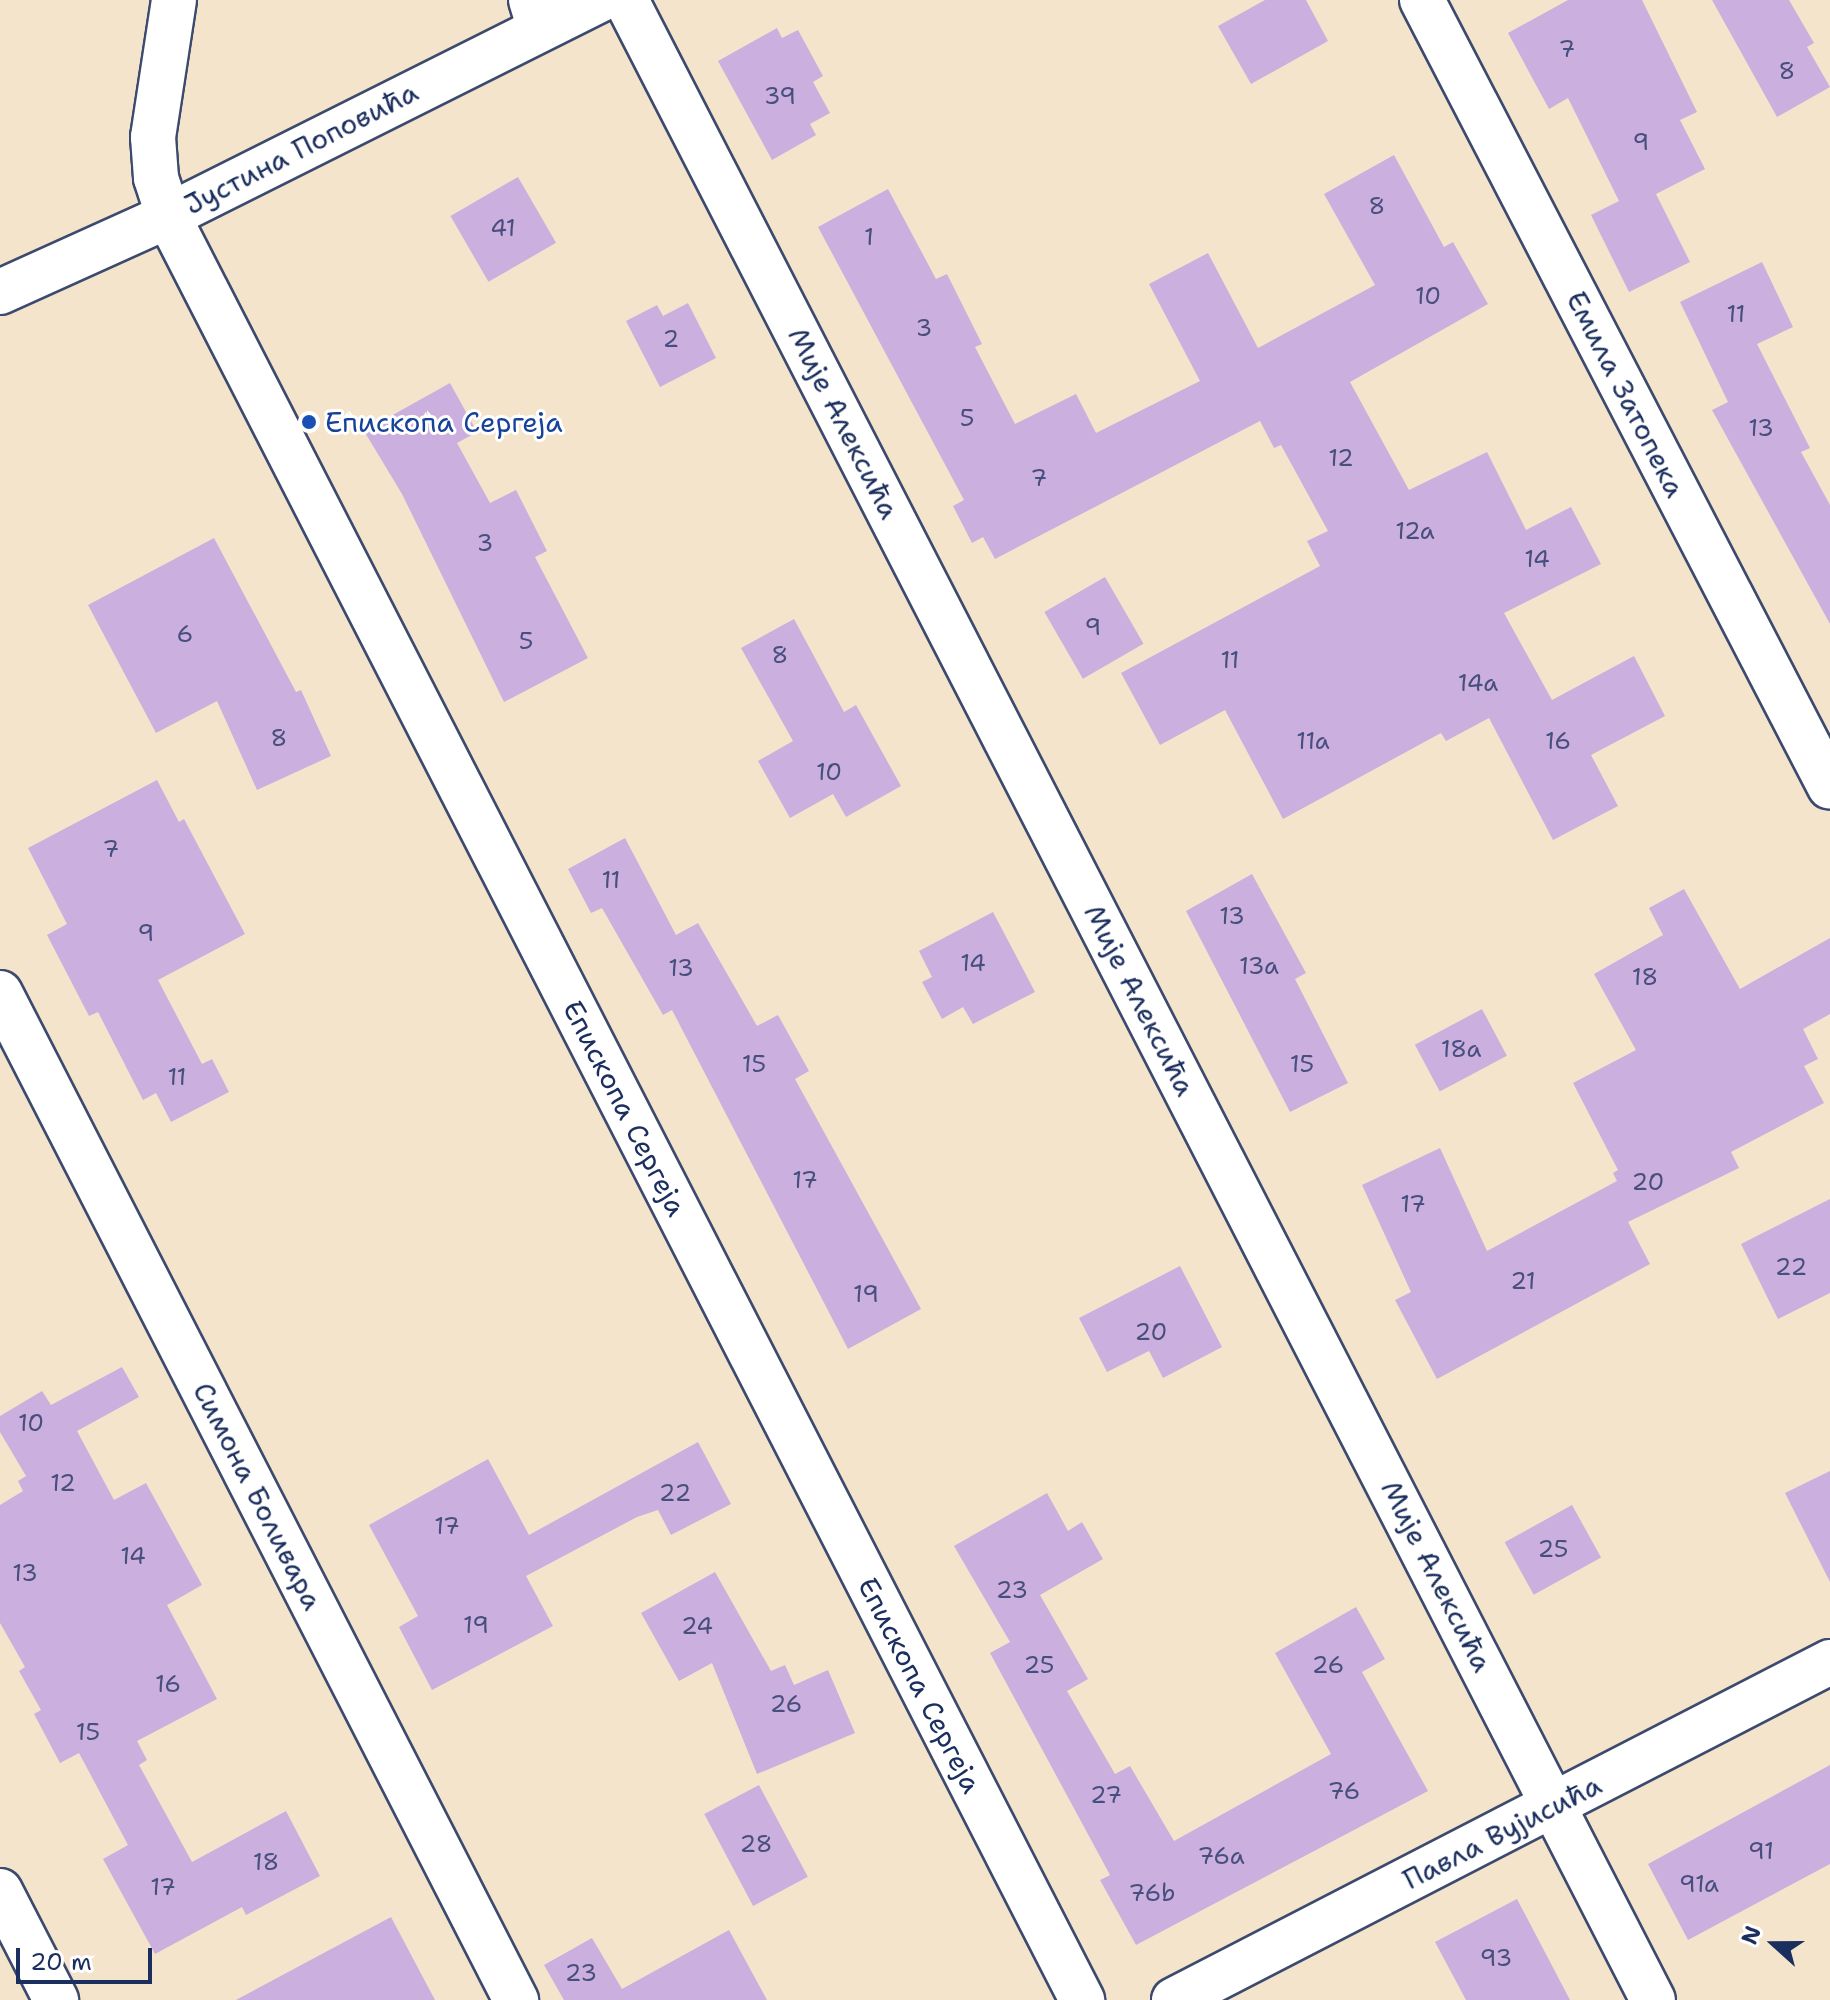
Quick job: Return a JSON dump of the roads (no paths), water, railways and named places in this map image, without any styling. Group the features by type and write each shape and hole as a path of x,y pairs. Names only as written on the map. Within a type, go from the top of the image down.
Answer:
{"street":[{"name":"Епископа Сергеја","path":"174,0 153,137 156,178 168,216 1082,2000"},
{"name":"Јустина Поповића","path":"0,292 168,216 535,14 600,0"},
{"name":"Мије Алексића","path":"626,0 1653,2000"},
{"name":"Емила Затопека","path":"1422,0 1830,787"},
{"name":"Симона Боливара","path":"0,993 516,2000"},
{"name":"Павла Вујисића","path":"1174,2000 1830,1662"},
{"path":"0,1891 56,2000"}],"place":[{"name":"Епископа Сергеја","path":"309,422"}]}
